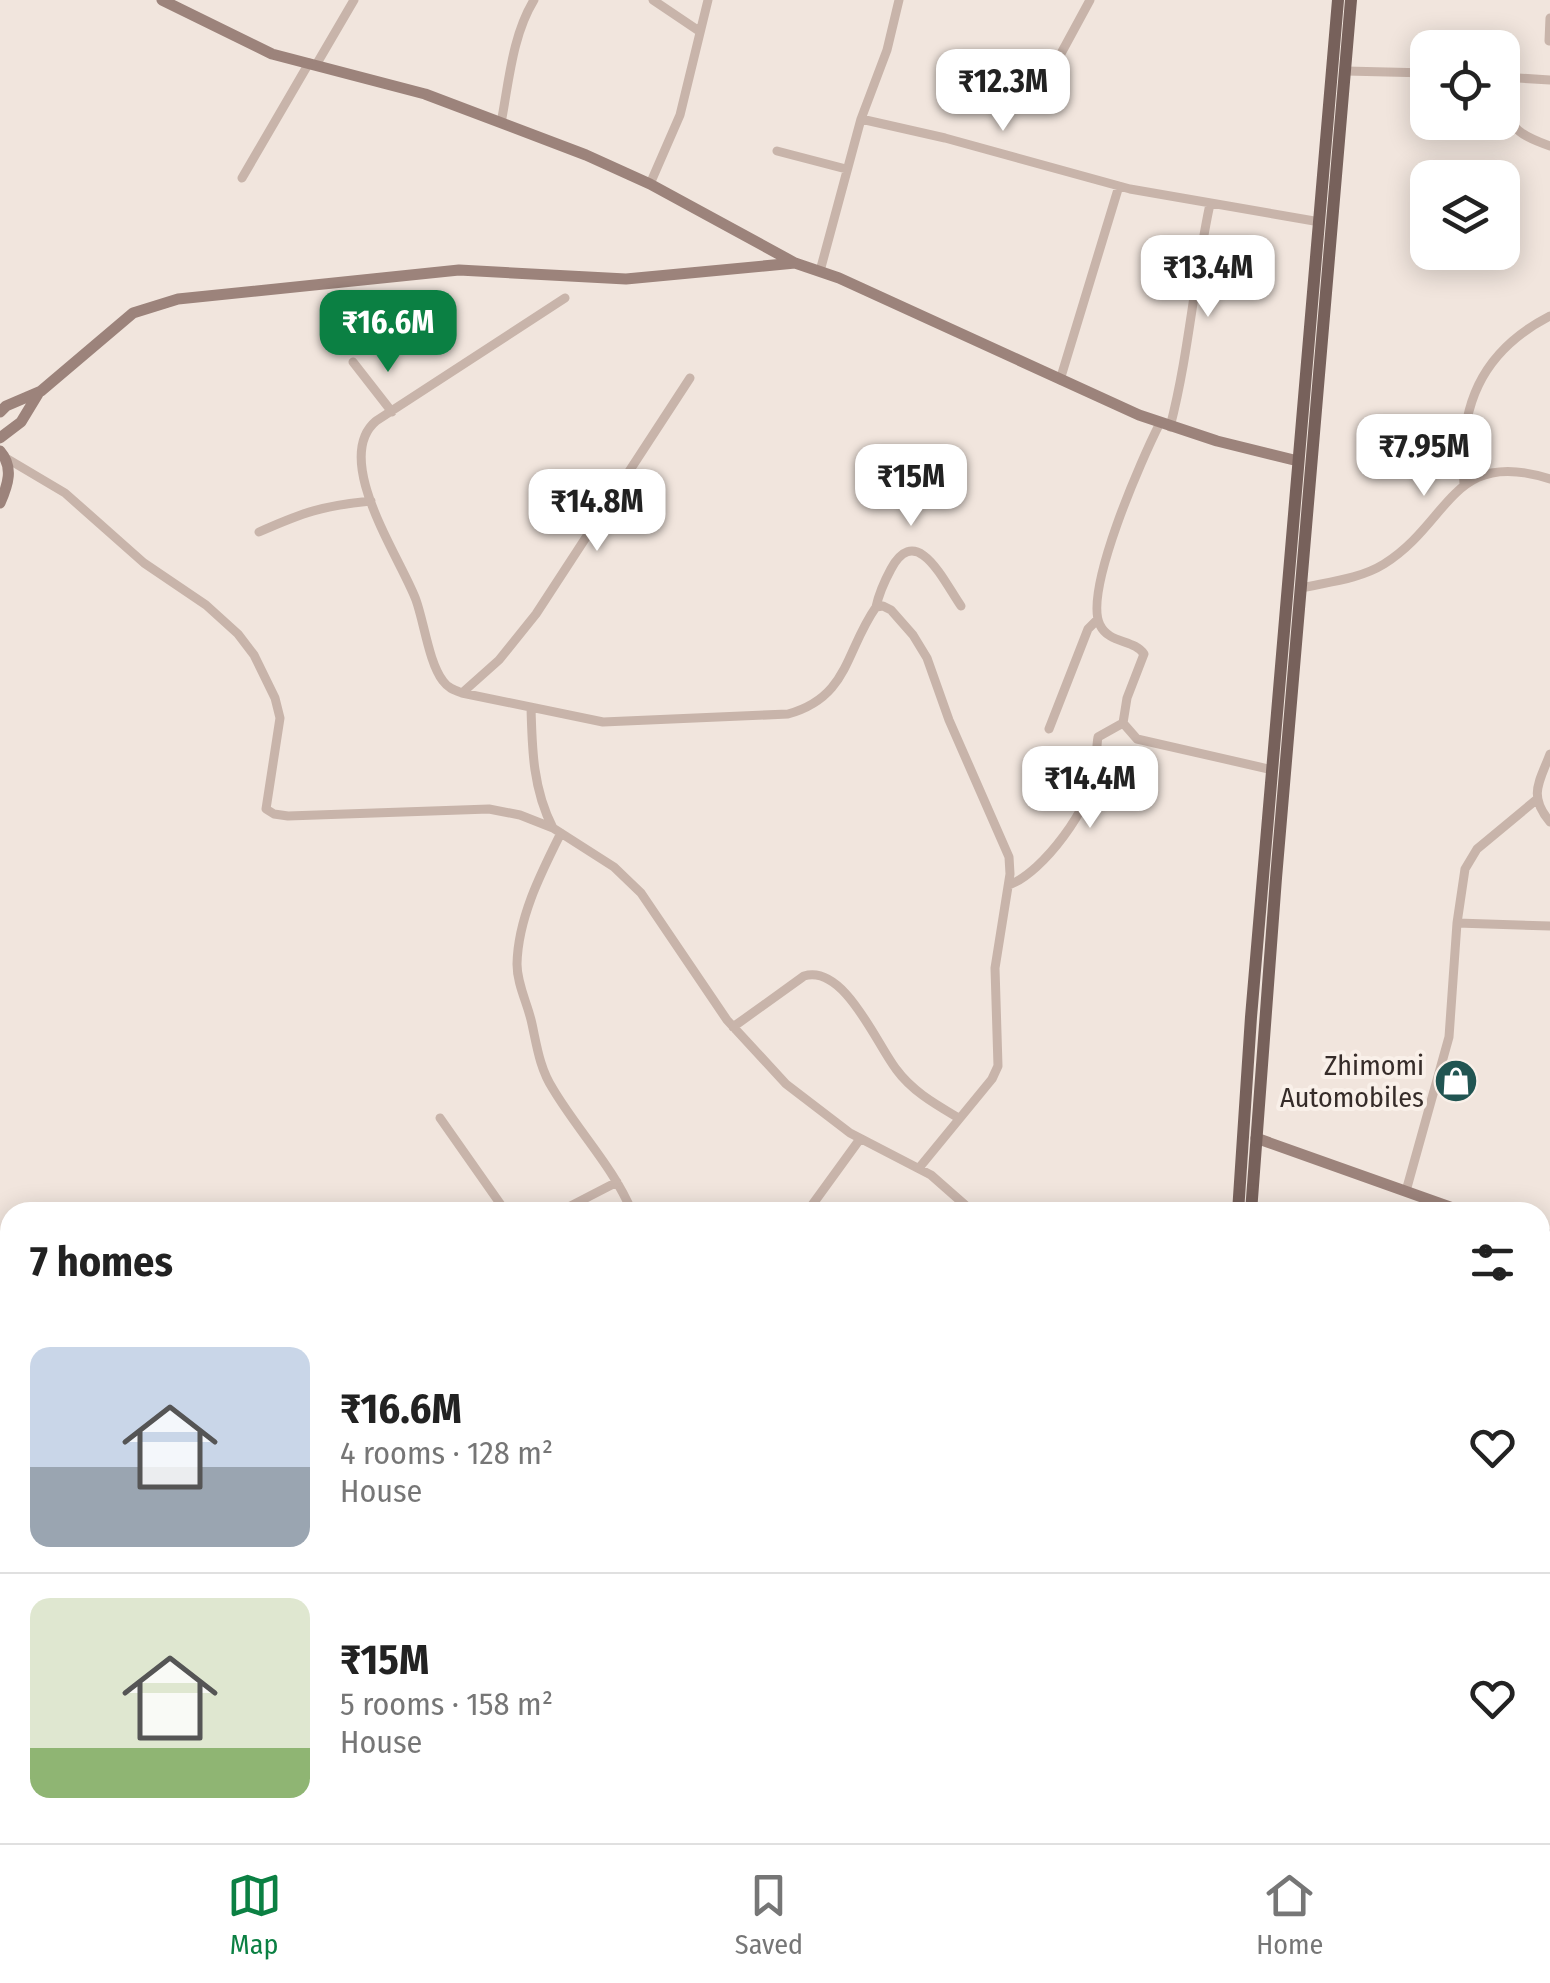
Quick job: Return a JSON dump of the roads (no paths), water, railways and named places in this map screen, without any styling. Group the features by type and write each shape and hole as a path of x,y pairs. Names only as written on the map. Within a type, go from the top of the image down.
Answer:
{"main road":[{"path":"1239,1202 1338,0"},
{"path":"1252,1202 1351,0"}],"street":[{"path":"162,0 272,54 425,94 650,184 795,263 1165,425 1298,461"},
{"path":"242,178 354,0"},
{"path":"502,123 517,40 534,0"},
{"path":"652,0 699,31"},
{"path":"650,184 680,115 708,0"},
{"path":"820,271 846,169 899,0"},
{"path":"968,85 1021,92 1038,88 1056,66 1090,0"},
{"path":"1549,40 1550,18"},
{"path":"1346,71 1410,73"},
{"path":"1550,80 1502,78 1514,128 1524,137 1550,146"},
{"path":"861,119 1119,186 1320,222"},
{"path":"777,151 846,169"},
{"path":"1060,380 1119,186"},
{"path":"1210,204 1196,271 1181,386 1165,425 1138,466 1104,567 1097,596 1098,620 1109,636 1144,651 1123,713 1123,723 1137,738 1273,770"},
{"path":"2,408 40,391 133,313 178,299 459,270 626,279 795,263"},
{"path":"565,298 368,428 363,441 361,459 375,518 416,600 444,683 462,693 586,720 762,716 804,709 836,684 901,553 918,549 962,606"},
{"path":"1464,484 1462,439 1469,404 1519,333 1550,316"},
{"path":"352,362 392,412"},
{"path":"462,693 500,660 536,614 690,378"},
{"path":"0,503 9,470 3,454 40,391"},
{"path":"1398,421 1462,439"},
{"path":"0,438 21,422"},
{"path":"3,454 65,493 144,563 226,622 254,655 275,698 280,718 266,808 288,816 489,808 557,830 614,867 641,893 733,1027 786,1084 860,1139 919,1168 961,1202"},
{"path":"1301,588 1355,576 1386,563 1415,538 1464,484 1477,476 1509,471 1550,479"},
{"path":"259,532 308,510 370,501"},
{"path":"876,607 891,610 913,634 927,658 949,720 1009,858 1009,885 995,968 998,1066 992,1079 919,1168"},
{"path":"1049,729 1088,629 1098,620"},
{"path":"531,707 536,783 542,808 557,830"},
{"path":"1009,885 1032,872 1066,832 1093,778 1098,738 1123,723"},
{"path":"1550,754 1536,800 1550,822"},
{"path":"1406,1191 1449,1037 1462,878 1477,848 1536,800"},
{"path":"557,830 524,925 517,964 520,984 546,1076 618,1182 627,1202"},
{"path":"1456,924 1550,926"},
{"path":"733,1027 804,976 824,976 837,983 857,1008 897,1071 914,1088 958,1117"},
{"path":"440,1118 499,1202"},
{"path":"1256,1138 1436,1202"},
{"path":"814,1202 860,1139"},
{"path":"579,1202 618,1182"}],"place":[{"name":"Zhimomi Automobiles","path":"1456,1081"}]}
